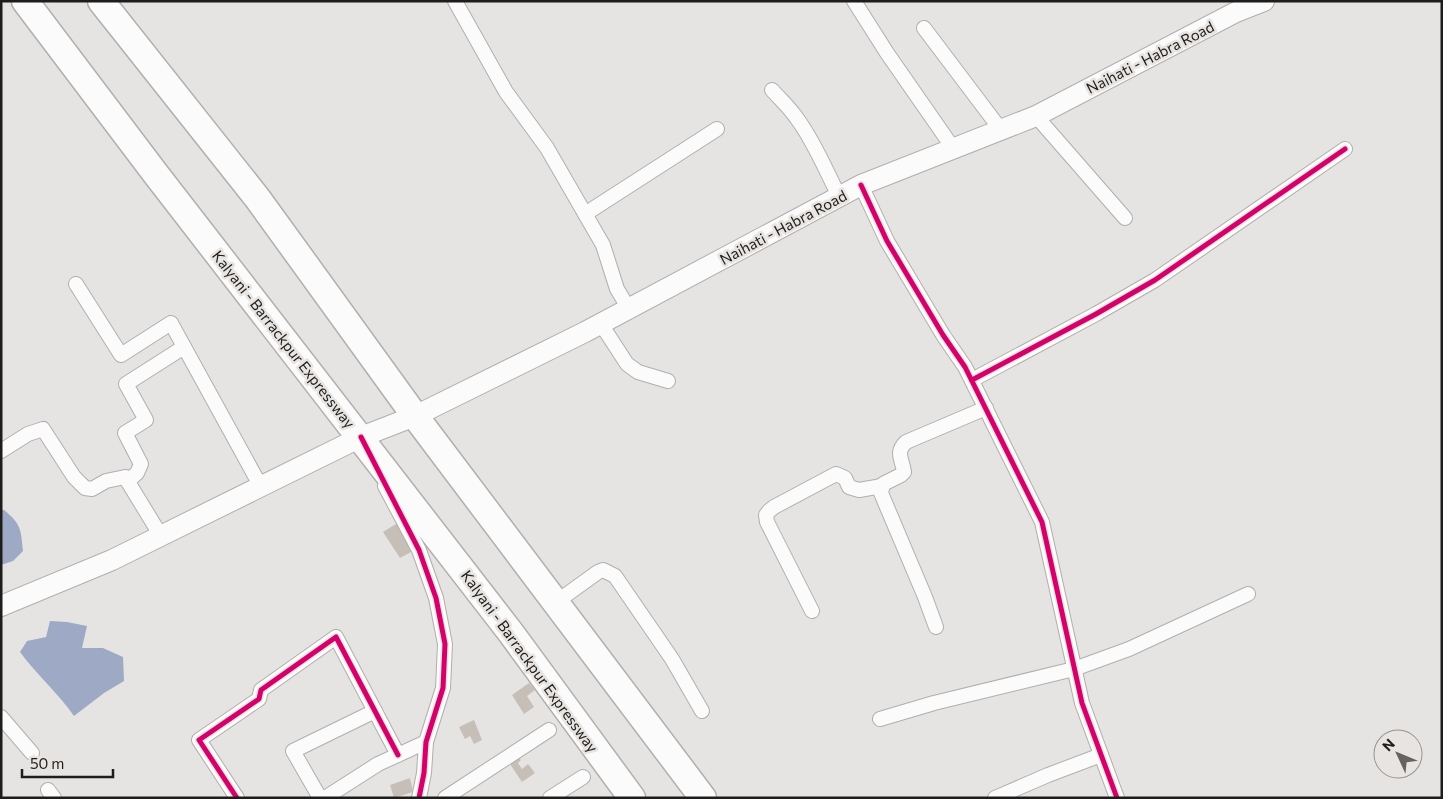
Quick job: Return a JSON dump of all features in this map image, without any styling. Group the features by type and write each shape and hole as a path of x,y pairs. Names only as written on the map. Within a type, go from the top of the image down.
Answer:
{"highway":[{"name":"Kalyani - Barrackpur Expressway","path":"25,1 167,189 511,633 632,798"},
{"path":"101,1 258,200 415,416 703,798"}],"main road":[{"name":"Naihati - Habra Road","path":"1,606 112,560 361,437 415,416 601,324 861,185 1036,116 1236,12 1264,1"}],"street":[{"path":"455,1 506,92 547,148 603,245 617,289 629,309"},
{"path":"854,1 887,53 953,148"},
{"path":"924,28 1001,130"},
{"path":"772,90 804,128 839,196"},
{"path":"1036,116 1125,218"},
{"path":"585,214 717,129"},
{"path":"972,380 1096,314 1155,280 1345,149"},
{"path":"861,185 887,241 972,380 1042,522 1082,703 1117,798"},
{"path":"76,284 121,355 171,322 261,487"},
{"path":"601,324 632,370 668,381"},
{"path":"128,480 137,473 141,464 125,433 146,420 126,384 184,347"},
{"path":"812,611 767,522 766,515 769,511 836,474 845,478 849,486 859,490 882,486 886,482 902,476 904,472 900,447 906,442 986,408"},
{"path":"1,451 28,434 43,430 74,476 85,488 92,489 115,478 124,477 128,480 161,536"},
{"path":"361,437 418,550 436,598 445,644 443,688 426,742 424,773 419,798"},
{"path":"882,486 881,493 936,627"},
{"path":"555,603 598,572 604,570 616,576 672,659 702,711"},
{"path":"880,719 1074,669 1129,649 1248,594"},
{"path":"237,798 199,740 258,699 261,690 336,637 398,755"},
{"path":"320,798 292,751 375,712"},
{"path":"1,717 32,753"},
{"path":"445,798 549,730"},
{"path":"325,798 378,764 426,742"},
{"path":"995,798 1048,775 1102,755"},
{"path":"550,798 583,777"}],"water":[{"path":"1,510 4,510 17,523 21,532 23,551 13,561 1,565"},
{"path":"50,621 87,626 82,648 103,648 123,657 124,681 104,693 74,716 20,652 27,641 46,637"}],"building":[{"path":"399,522 413,551 400,558 383,532"},
{"path":"529,683 535,690 527,696 534,707 524,714 512,695"},
{"path":"474,720 482,740 474,744 470,736 465,739 459,727"},
{"path":"518,757 521,760 518,763 522,769 528,764 535,773 522,782 510,764"},
{"path":"410,778 413,792 394,798 390,785"}],"cycle path":[{"path":"972,380 1096,314 1155,280 1345,149"},
{"path":"861,185 887,241 943,335 965,367 1042,522 1082,703 1117,798"},
{"path":"361,437 419,550 436,598 445,644 443,688 426,742 424,773 419,798"},
{"path":"237,798 199,740 259,699 261,690 336,637 398,755"}]}
